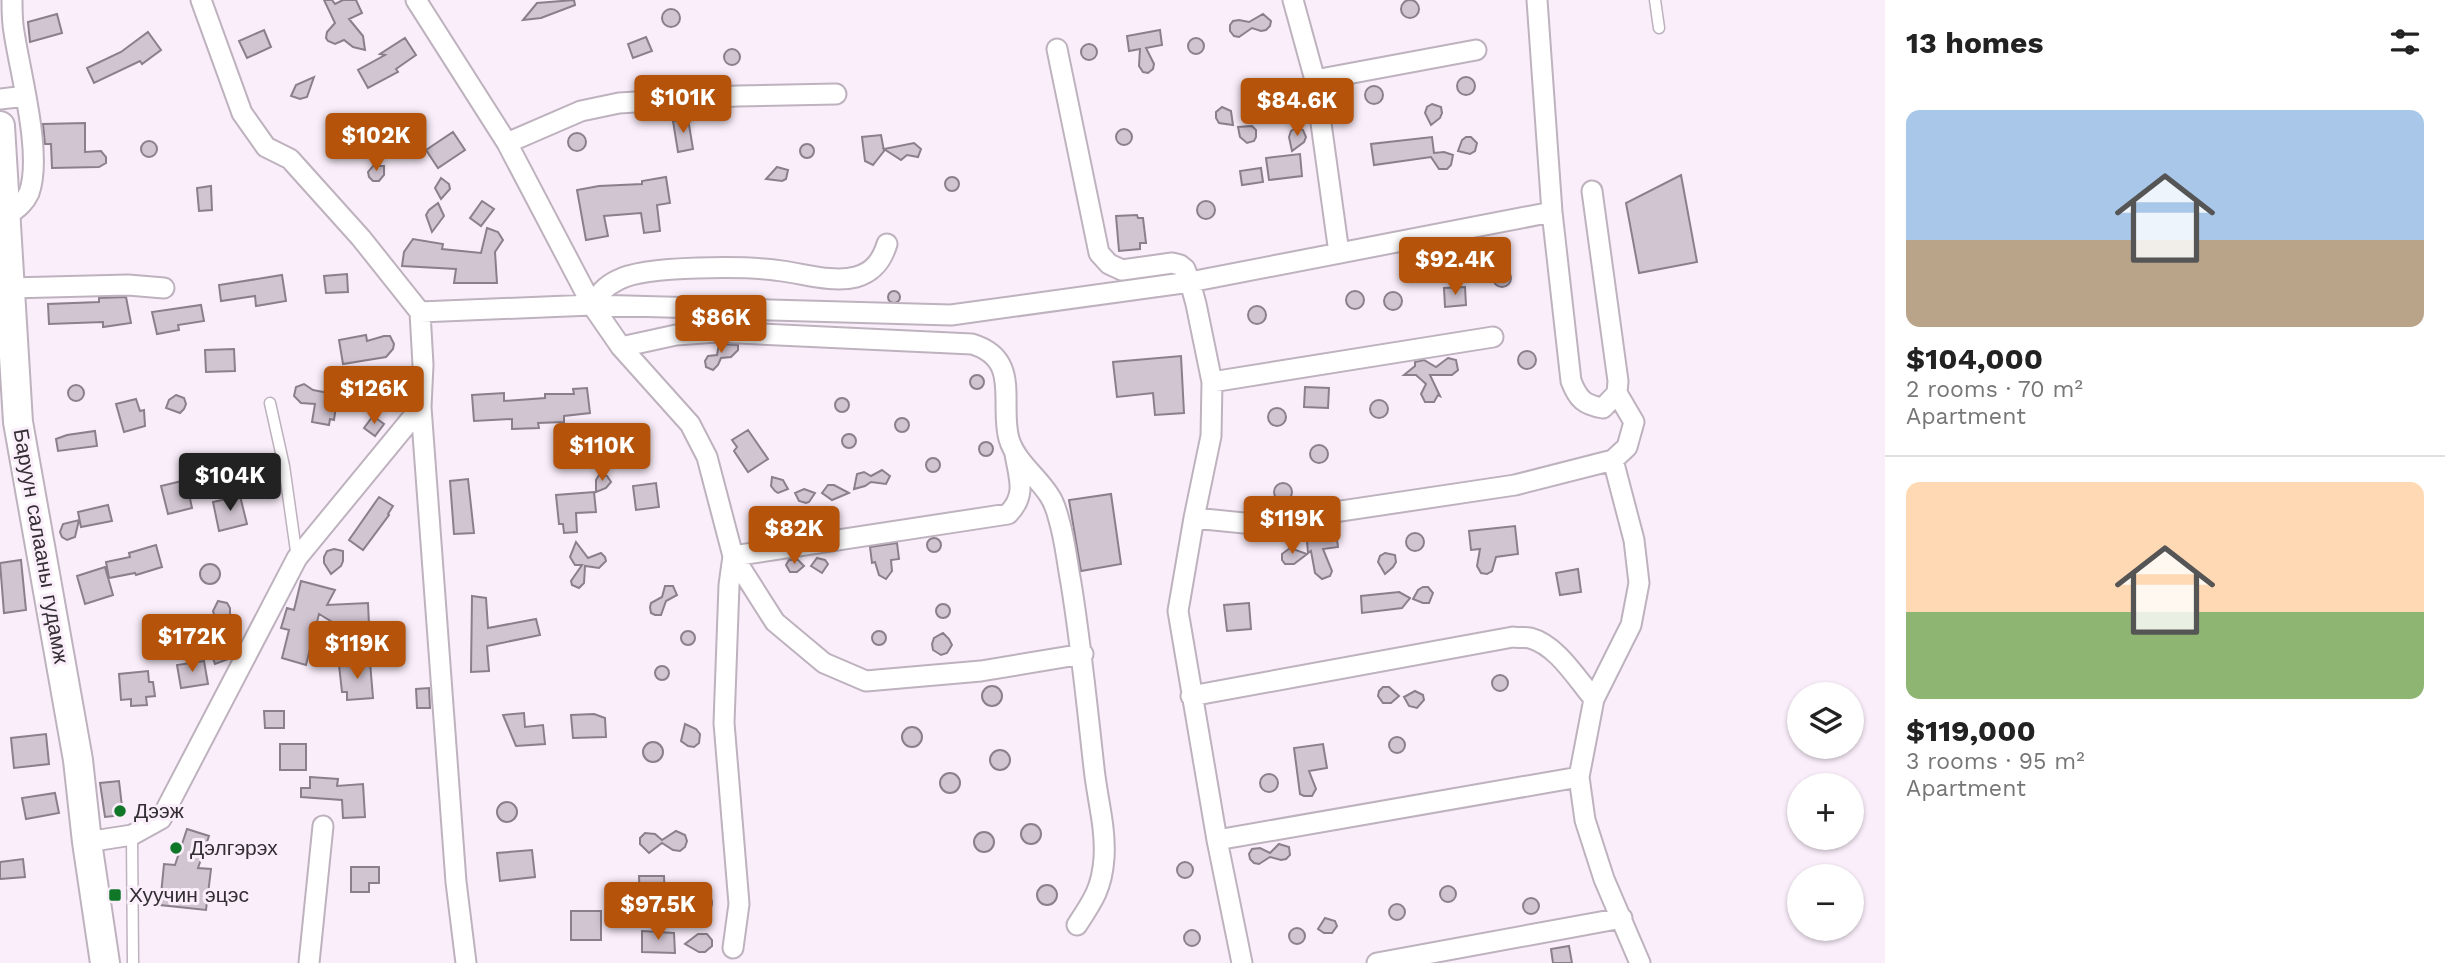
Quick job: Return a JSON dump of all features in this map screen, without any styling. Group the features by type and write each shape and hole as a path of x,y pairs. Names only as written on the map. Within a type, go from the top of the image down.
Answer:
{"main road":[{"name":"Баруун салааны гудамж","path":"0,126 10,288 6,319 18,422 78,760 105,963"}],"street":[{"path":"7,216 22,204 32,180 26,96 13,28 12,0"},
{"path":"201,0 242,113 266,148 290,159 361,238 420,312 424,365 421,407 456,882 466,963"},
{"path":"416,0 507,143 592,305 621,346 690,425 708,457 733,556 775,622 824,663 866,681 981,671 1083,654"},
{"path":"1293,0 1315,80 1339,253"},
{"path":"1537,0 1552,212 1571,381 1577,396 1586,406 1603,408 1617,393"},
{"path":"1057,49 1099,253 1109,264 1122,270 1172,264 1185,269 1212,382 1211,436 1178,611 1217,840 1242,963"},
{"path":"1315,80 1476,50"},
{"path":"507,143 581,111 619,103 836,94"},
{"path":"0,99 26,96"},
{"path":"1194,518 1254,524 1515,485 1614,460 1627,447 1634,422 1617,393 1618,382 1592,191"},
{"path":"420,312 592,305 951,314 1190,282 1552,212"},
{"path":"592,305 604,288 620,278 643,272 733,267 837,278 856,277 869,272 882,260 887,244"},
{"path":"10,288 128,285 164,288"},
{"path":"621,346 676,335 717,332 972,344 985,348 994,356 1004,373 1008,437 1015,453 1050,496 1060,522 1083,654 1094,772 1105,832 1097,895 1077,925"},
{"path":"1212,382 1493,337"},
{"path":"87,842 132,835 161,819 297,558 421,407"},
{"path":"733,556 1008,514 1018,503 1020,489 1015,453"},
{"path":"1614,460 1634,540 1639,583 1631,625 1594,699 1579,777 1585,820 1604,879 1640,963"},
{"path":"733,556 729,586 724,723 739,904 733,948"},
{"path":"1191,696 1513,637 1530,638 1544,645 1560,659 1594,699"},
{"path":"1217,840 1579,777"},
{"path":"309,963 323,826"},
{"path":"1377,963 1622,918"}],"lane":[{"path":"1655,0 1659,28"},
{"path":"270,403 284,466 297,558"},
{"path":"132,835 133,963"}],"building":[{"path":"324,0 332,0 335,4 343,0 356,0 362,13 349,19 363,36 365,50 353,47 344,40 335,44 328,41 327,32 335,23"},
{"path":"574,0 575,5 541,18 523,20 537,3"},
{"path":"1410,0 1416,3 1419,9 1416,15 1410,18 1404,15 1401,9 1404,3"},
{"path":"671,9 677,12 680,18 677,24 671,27 665,24 662,18 665,12"},
{"path":"57,14 62,33 30,42 28,22"},
{"path":"1263,14 1271,21 1266,30 1252,28 1239,37 1230,31 1233,21 1249,22"},
{"path":"264,30 271,47 247,58 239,41"},
{"path":"1160,30 1162,45 1146,48 1154,64 1153,69 1148,73 1143,72 1139,66 1140,49 1129,51 1127,36"},
{"path":"148,32 161,50 142,64 140,61 94,83 87,68 121,52"},
{"path":"646,37 652,51 633,58 628,44"},
{"path":"405,38 416,55 396,69 398,72 368,88 358,70 385,55 380,54"},
{"path":"1196,38 1204,46 1196,54 1188,46"},
{"path":"1089,44 1095,46 1095,58 1089,60 1083,58 1081,52 1083,46"},
{"path":"732,49 740,57 732,65 724,57"},
{"path":"314,77 307,97 300,99 291,96 296,85"},
{"path":"1466,77 1472,80 1475,86 1472,92 1466,95 1460,92 1457,86 1460,80"},
{"path":"1374,86 1380,89 1383,95 1380,101 1374,104 1368,101 1365,95 1368,89"},
{"path":"1432,104 1441,107 1442,113 1431,125 1425,113 1427,107"},
{"path":"1222,107 1231,111 1233,125 1219,123 1216,112"},
{"path":"688,119 693,149 678,152 673,121"},
{"path":"85,123 85,152 101,151 106,157 106,163 99,167 52,168 51,144 45,144 43,124"},
{"path":"341,123 350,128 361,127 366,131 367,140 358,145 349,140 336,140 332,129"},
{"path":"1252,126 1256,130 1256,137 1254,141 1247,143 1240,137 1238,127"},
{"path":"1296,128 1303,130 1306,137 1304,142 1292,151 1289,137 1291,131"},
{"path":"1124,129 1132,137 1124,145 1116,137"},
{"path":"453,132 465,150 438,168 426,150"},
{"path":"577,133 583,136 586,142 583,148 577,151 571,148 568,142 571,136"},
{"path":"881,135 884,151 873,165 865,161 862,137"},
{"path":"1432,137 1434,153 1453,155 1451,165 1447,169 1439,169 1431,157 1374,165 1371,144"},
{"path":"1466,137 1471,137 1477,143 1475,151 1470,154 1458,151"},
{"path":"149,141 157,149 149,157 141,149"},
{"path":"914,143 921,149 918,157 907,155 901,160 884,149"},
{"path":"804,144 810,144 814,151 810,158 804,158 800,154 800,148"},
{"path":"1300,154 1302,176 1269,180 1266,158"},
{"path":"373,166 384,166 384,175 379,181 373,181 369,177 368,172"},
{"path":"777,167 788,170 786,179 766,179"},
{"path":"1261,168 1263,182 1242,185 1240,171"},
{"path":"1681,175 1697,262 1639,273 1626,203"},
{"path":"666,177 670,203 657,205 660,231 644,233 641,213 604,216 608,236 586,240 577,190 642,184 642,181"},
{"path":"949,177 955,177 959,184 955,191 949,191 945,187 945,181"},
{"path":"441,178 449,184 450,189 441,199 435,188"},
{"path":"211,186 212,210 199,211 197,188"},
{"path":"482,201 494,209 481,226 470,218"},
{"path":"1206,201 1212,204 1215,210 1212,216 1206,219 1200,216 1197,210 1200,204"},
{"path":"438,203 444,216 432,232 426,215"},
{"path":"1137,215 1138,218 1143,218 1146,243 1140,243 1140,249 1119,251 1116,216"},
{"path":"487,228 498,232 503,240 495,252 497,283 454,283 456,269 402,266 404,252 413,239 443,244 442,249 481,253"},
{"path":"1502,269 1508,272 1511,278 1508,284 1502,287 1496,284 1493,278 1496,272"},
{"path":"347,274 348,292 326,293 324,276"},
{"path":"282,275 286,301 256,306 255,296 221,301 219,285"},
{"path":"1465,287 1466,305 1445,307 1444,288"},
{"path":"894,291 900,297 894,303 888,297"},
{"path":"1355,291 1361,294 1364,300 1361,306 1355,309 1349,306 1346,300 1349,294"},
{"path":"1393,292 1399,295 1402,301 1399,307 1393,310 1387,307 1384,301 1387,295"},
{"path":"126,297 131,323 103,327 103,322 49,324 48,304 99,302 99,298"},
{"path":"201,305 204,321 178,325 179,330 157,334 152,312"},
{"path":"1257,306 1263,309 1266,315 1263,321 1257,324 1251,321 1248,315 1251,309"},
{"path":"366,335 367,341 390,336 393,349 386,357 343,364 339,340"},
{"path":"719,344 738,345 738,350 731,357 721,358 713,370 706,367 705,361 708,356 717,355"},
{"path":"234,349 235,371 206,372 205,350"},
{"path":"1527,351 1533,354 1536,360 1533,366 1527,369 1521,366 1518,360 1521,354"},
{"path":"1181,356 1184,413 1155,415 1153,393 1117,397 1113,362"},
{"path":"1448,358 1456,360 1458,370 1452,375 1430,375 1440,396 1438,395 1434,402 1425,402 1421,394 1426,384 1416,375 1404,375 1415,366 1415,362 1424,360 1436,367"},
{"path":"974,375 980,375 984,382 980,389 974,389 970,385 970,379"},
{"path":"304,384 313,390 350,397 349,407 336,406 334,420 330,419 329,425 312,422 315,404 301,403 294,396 296,387"},
{"path":"76,385 84,393 76,401 68,393"},
{"path":"1305,387 1329,388 1328,408 1304,407"},
{"path":"587,388 590,413 564,416 564,422 538,423 539,428 512,429 512,419 474,421 472,395 504,393 504,401 545,398 545,394 574,394 573,389"},
{"path":"176,395 184,398 186,404 180,413 166,408 169,400"},
{"path":"839,398 845,398 849,405 845,412 839,412 835,408 835,402"},
{"path":"136,399 140,411 144,410 145,426 124,432 116,404"},
{"path":"1379,400 1385,403 1388,409 1385,415 1379,418 1373,415 1370,409 1373,403"},
{"path":"1277,408 1283,411 1286,417 1283,423 1277,426 1271,423 1268,417 1271,411"},
{"path":"373,416 384,424 375,436 364,428"},
{"path":"899,418 905,418 909,425 905,432 899,432 895,428 895,422"},
{"path":"748,430 768,459 748,472 734,451 737,447 732,440"},
{"path":"95,431 97,446 58,451 56,439"},
{"path":"846,434 852,434 856,441 852,448 846,448 842,444 842,438"},
{"path":"983,442 989,442 993,449 989,456 983,456 979,452 979,446"},
{"path":"1319,445 1325,448 1328,454 1325,460 1319,463 1313,460 1310,454 1313,448"},
{"path":"930,458 936,458 940,465 936,472 930,472 926,468 926,462"},
{"path":"882,470 890,476 886,484 871,482 854,489 857,474 864,472 871,476"},
{"path":"599,475 607,476 611,482 606,488 596,492 596,480"},
{"path":"772,477 783,480 788,489 778,493 775,491 771,486"},
{"path":"468,479 474,533 454,534 450,481"},
{"path":"186,480 192,508 168,514 161,486"},
{"path":"656,483 659,507 636,510 633,486"},
{"path":"1283,483 1289,486 1292,492 1289,498 1283,501 1277,498 1274,492 1277,486"},
{"path":"828,485 834,485 849,493 832,500 822,493"},
{"path":"804,489 815,493 806,503 799,501 795,493"},
{"path":"594,492 596,512 576,513 577,532 564,533 563,524 559,524 556,495"},
{"path":"1111,494 1121,564 1081,571 1069,500"},
{"path":"240,496 247,524 219,531 213,502"},
{"path":"379,497 393,506 363,550 349,540"},
{"path":"108,505 112,521 81,527 78,512"},
{"path":"79,520 75,537 67,540 62,537 60,532 63,524"},
{"path":"1335,525 1338,547 1323,549 1332,571 1330,576 1322,579 1315,573 1311,551 1308,553 1306,529"},
{"path":"1515,526 1518,554 1496,557 1492,571 1481,573 1477,566 1480,549 1471,550 1469,531"},
{"path":"1415,533 1421,536 1424,542 1421,548 1415,551 1409,548 1406,542 1409,536"},
{"path":"931,538 937,538 941,545 937,552 931,552 927,548 927,542"},
{"path":"576,542 588,558 601,553 606,561 599,568 585,566 584,583 579,588 572,585 571,581 582,565 575,565 570,557"},
{"path":"897,543 899,559 891,560 892,571 886,579 879,575 875,562 872,563 870,547"},
{"path":"156,545 162,567 136,575 109,578 106,562 130,557 129,553"},
{"path":"1290,548 1307,554 1294,564 1285,564 1282,554"},
{"path":"327,551 343,551 343,561 331,574 324,563 324,557"},
{"path":"1385,553 1395,555 1396,562 1385,574 1378,562 1380,556"},
{"path":"817,558 828,564 822,573 811,566"},
{"path":"21,560 26,610 4,613 0,563"},
{"path":"789,560 798,560 804,566 797,572 790,572 786,565"},
{"path":"210,564 217,567 220,574 217,581 210,584 203,581 200,574 203,567"},
{"path":"105,567 113,595 85,604 77,576"},
{"path":"1578,569 1581,592 1560,595 1556,573"},
{"path":"301,581 335,590 327,605 368,603 369,625 348,626 334,623 319,614 306,665 282,658 289,630 281,628 287,608 294,610"},
{"path":"665,586 673,586 677,595 666,601 661,615 655,615 651,613 651,603 662,597"},
{"path":"1423,587 1428,587 1433,593 1429,603 1413,599"},
{"path":"1399,592 1410,598 1402,608 1362,613 1361,596"},
{"path":"472,596 486,598 488,628 536,619 540,635 487,646 489,671 471,672"},
{"path":"218,601 227,603 230,608 230,614 221,626 224,625 234,653 231,658 215,664 204,633 218,627 213,611"},
{"path":"1249,603 1251,629 1227,631 1224,605"},
{"path":"940,604 946,604 950,611 946,618 940,618 936,614 936,608"},
{"path":"685,631 691,631 695,638 691,645 685,645 681,641 681,635"},
{"path":"876,631 882,631 886,638 882,645 876,645 872,641 872,635"},
{"path":"943,633 952,645 947,653 941,655 933,650 932,644 934,638"},
{"path":"204,661 208,684 181,688 177,665"},
{"path":"370,662 373,698 347,700 347,692 342,692 339,665"},
{"path":"659,666 665,666 669,673 665,680 659,680 655,676 655,670"},
{"path":"148,671 155,696 146,697 147,705 131,706 131,699 121,700 119,674"},
{"path":"1497,675 1503,675 1508,683 1506,689 1497,691 1492,686 1492,680"},
{"path":"992,686 999,689 1002,696 999,703 992,706 985,703 982,696 985,689"},
{"path":"1383,687 1389,687 1399,696 1391,703 1383,703 1378,696"},
{"path":"429,688 430,708 417,708 416,689"},
{"path":"1415,691 1423,695 1424,700 1417,708 1409,706 1404,697"},
{"path":"264,711 284,711 284,728 265,728"},
{"path":"524,713 525,727 543,725 545,744 516,746 503,715"},
{"path":"594,714 605,718 606,737 573,738 571,715"},
{"path":"685,724 700,734 699,743 694,747 681,741"},
{"path":"912,727 919,730 922,737 919,744 912,747 905,744 902,737 905,730"},
{"path":"46,734 49,764 14,768 11,738"},
{"path":"1394,737 1400,737 1405,745 1403,751 1394,753 1389,748 1389,742"},
{"path":"653,742 660,745 663,752 660,759 653,762 646,759 643,752 646,745"},
{"path":"280,744 306,744 306,770 280,770"},
{"path":"1323,744 1327,768 1309,771 1316,789 1312,796 1304,796 1300,794 1294,748"},
{"path":"1000,750 1007,753 1010,760 1007,767 1000,770 993,767 990,760 993,753"},
{"path":"950,773 957,776 960,783 957,790 950,793 943,790 940,783 943,776"},
{"path":"1269,774 1275,777 1278,783 1275,789 1269,792 1263,789 1260,783 1263,777"},
{"path":"310,777 338,779 337,786 363,784 365,817 343,818 342,800 301,797 301,788 310,788"},
{"path":"119,781 123,815 105,817 100,783"},
{"path":"55,793 59,813 26,819 22,798"},
{"path":"507,802 514,805 517,812 514,819 507,822 500,819 497,812 500,805"},
{"path":"1031,824 1038,827 1041,834 1038,841 1031,844 1024,841 1021,834 1024,827"},
{"path":"187,829 209,836 198,868 211,869 206,910 160,905 164,864 175,865"},
{"path":"676,831 685,835 687,841 680,851 662,843 649,853 640,844 640,838 645,833 655,834 662,840"},
{"path":"984,832 991,835 994,842 991,849 984,852 977,849 974,842 977,835"},
{"path":"1279,844 1289,847 1290,855 1286,859 1270,857 1259,864 1250,859 1252,849 1260,848 1270,853"},
{"path":"532,850 535,877 500,881 497,853"},
{"path":"23,859 25,877 0,879 0,862"},
{"path":"1182,862 1188,862 1193,870 1191,876 1182,878 1177,873 1177,867"},
{"path":"351,867 379,867 379,883 369,883 369,892 351,892"},
{"path":"639,876 664,876 665,899 640,900"},
{"path":"1047,885 1054,888 1057,895 1054,902 1047,905 1040,902 1037,895 1040,888"},
{"path":"1445,886 1451,886 1456,894 1454,900 1445,902 1440,897 1440,891"},
{"path":"702,893 709,896 712,903 709,910 702,913 695,910 692,903 695,896"},
{"path":"1528,898 1534,898 1539,906 1537,912 1528,914 1523,909 1523,903"},
{"path":"1394,904 1400,904 1405,912 1403,918 1394,920 1389,915 1389,909"},
{"path":"571,911 601,911 601,940 571,940"},
{"path":"1325,918 1335,921 1337,926 1332,933 1324,933 1318,929"},
{"path":"1294,928 1300,928 1305,936 1303,942 1294,944 1289,939 1289,933"},
{"path":"1189,930 1195,930 1200,938 1198,944 1189,946 1184,941 1184,935"},
{"path":"642,931 674,933 675,953 642,952"},
{"path":"698,934 707,934 712,940 712,946 705,952 699,952 685,944"},
{"path":"1569,946 1572,963 1553,963 1551,949"}],"place":[{"name":"Дээж","path":"120,811"},
{"name":"Дэлгэрэх","path":"176,848"},
{"name":"Хуучин эцэс","path":"115,895"}]}
